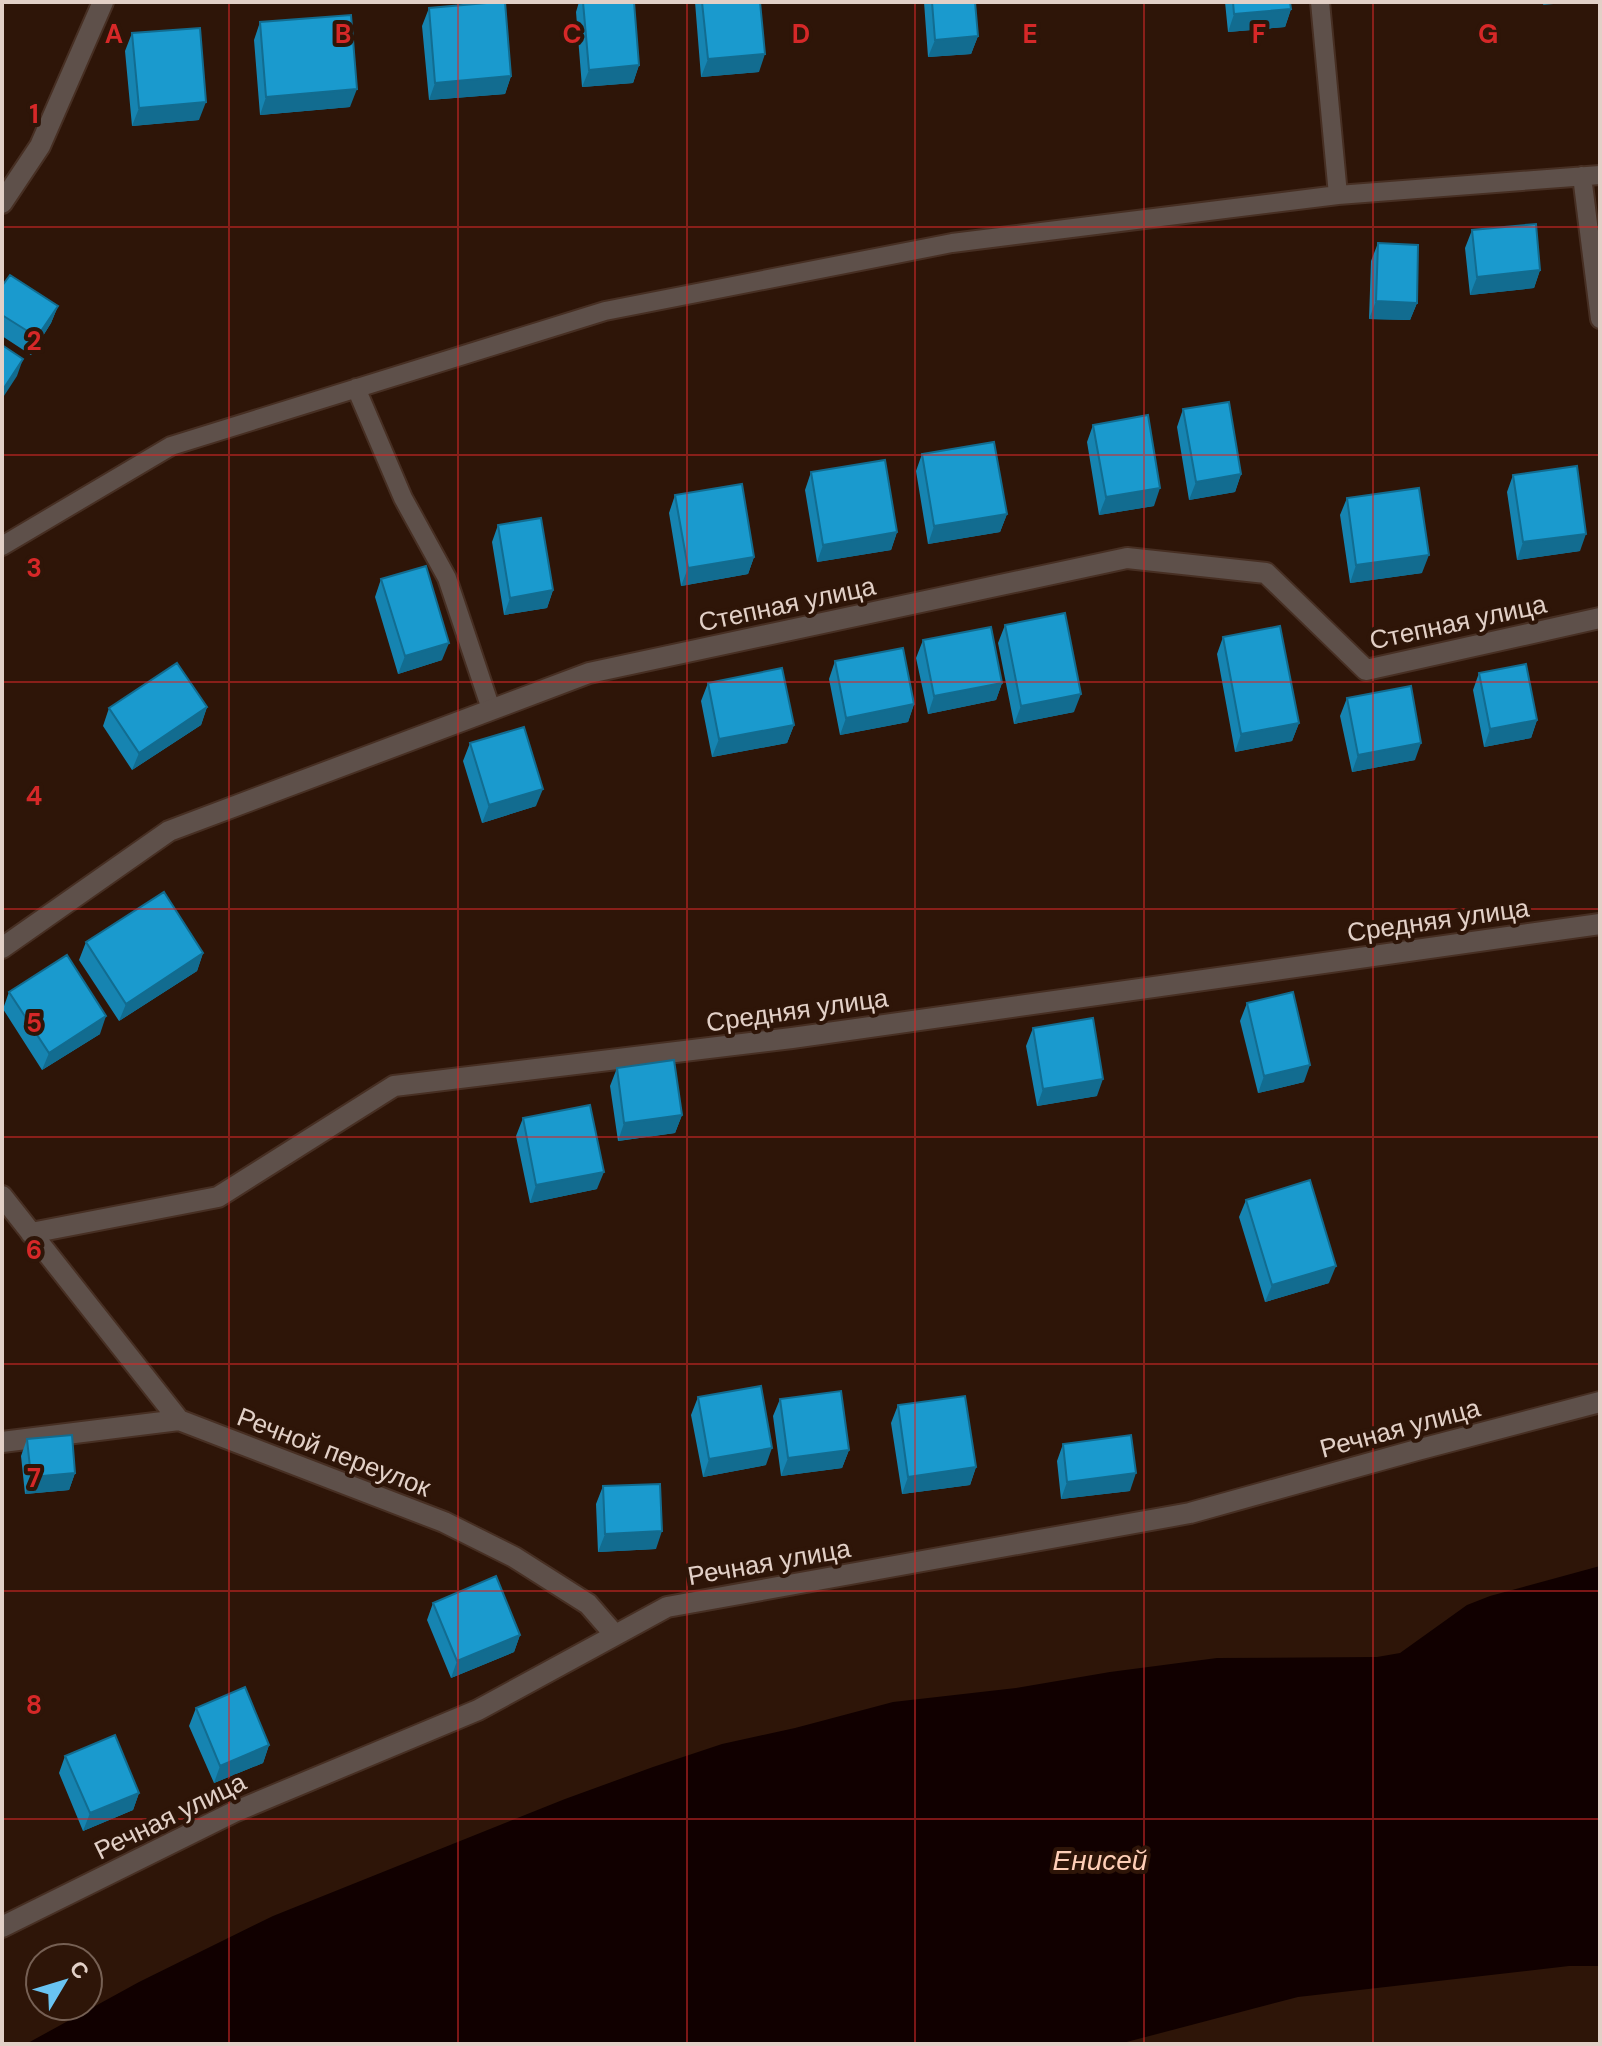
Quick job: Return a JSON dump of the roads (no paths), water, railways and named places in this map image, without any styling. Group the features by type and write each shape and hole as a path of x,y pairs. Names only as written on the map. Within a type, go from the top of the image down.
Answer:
{"street":[{"path":"2,203 40,146 103,2"},
{"name":"Степная улица","path":"2,948 169,831 589,673 1127,558 1266,573 1366,670 1600,618"},
{"name":"Средняя улица","path":"31,1233 218,1197 394,1086 792,1038 1600,924"},
{"path":"2,1196 179,1420"},
{"name":"Речная улица","path":"2,1927 234,1812 478,1710 667,1607 1190,1513 1600,1402"},
{"name":"Речной переулок","path":"2,1442 179,1420 458,1529 514,1557 588,1604 615,1635"}],"lane":[{"path":"1320,2 1338,195"},
{"path":"2,546 171,446 605,311 952,243 1338,195 1591,176 1600,319"},
{"path":"356,388 403,498 447,578 491,709"}],"water":[{"name":"Енисей","path":"1600,1566 1600,1966 1569,1966 1298,1997 1119,2044 26,2044 66,2022 104,2022 104,2001 273,1916 565,1799 722,1744 893,1702 1016,1688 1110,1672 1217,1658 1377,1657 1400,1653 1467,1605"}]}
